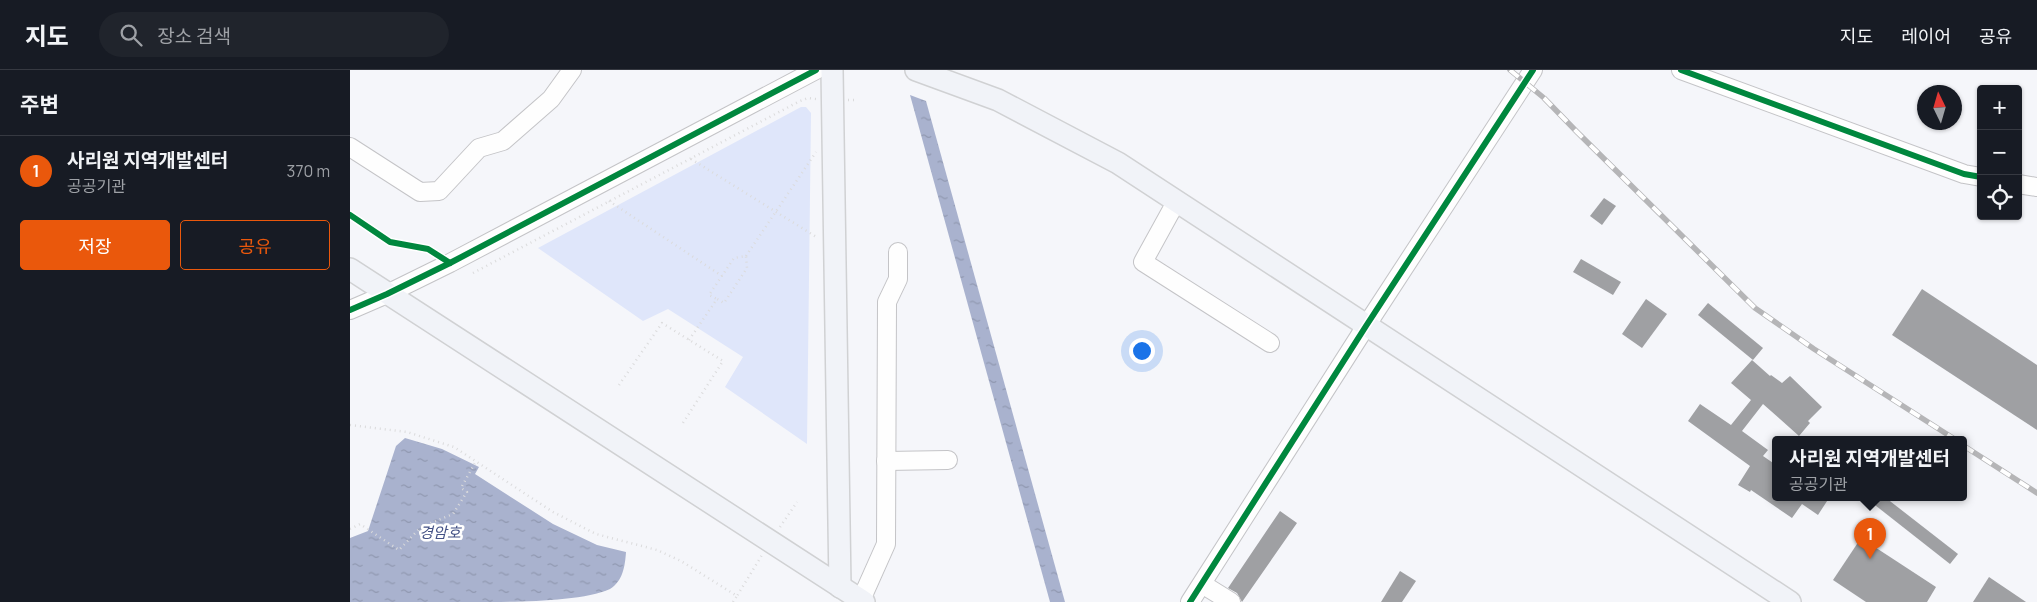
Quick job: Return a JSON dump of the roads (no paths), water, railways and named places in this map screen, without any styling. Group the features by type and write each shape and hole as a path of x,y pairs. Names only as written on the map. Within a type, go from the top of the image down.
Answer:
{"main road":[{"path":"832,70 840,586"},
{"path":"933,72 998,100 1118,163 1790,602"},
{"path":"350,270 862,601"}],"street":[{"path":"350,147 420,192 439,191 479,148 503,141 552,99 572,70"},
{"path":"350,310 450,263 816,70"},
{"path":"1190,602 1366,326 1533,70"},
{"path":"1681,70 1872,142 1964,174 1977,176"},
{"path":"2022,185 2037,187"},
{"path":"1176,202 1143,262 1270,343"},
{"path":"862,601 886,544 887,302 898,279 898,252"},
{"path":"886,461 948,460"},
{"path":"1202,584 1231,602"}],"water":[{"path":"910,95 926,101 1065,602 1050,602"},
{"name":"경암호","path":"405,438 442,449 479,467 475,474 553,524 597,545 626,552 624,568 618,582 610,589 598,593 565,599 491,602 350,602 350,538 368,531 396,446"}],"railway":[{"path":"1510,70 1544,98 1755,308 1814,349 1950,436"},
{"path":"1967,448 2037,493"}],"place":[{"name":"사리원 지역개발센터","path":"1870,559"}]}
